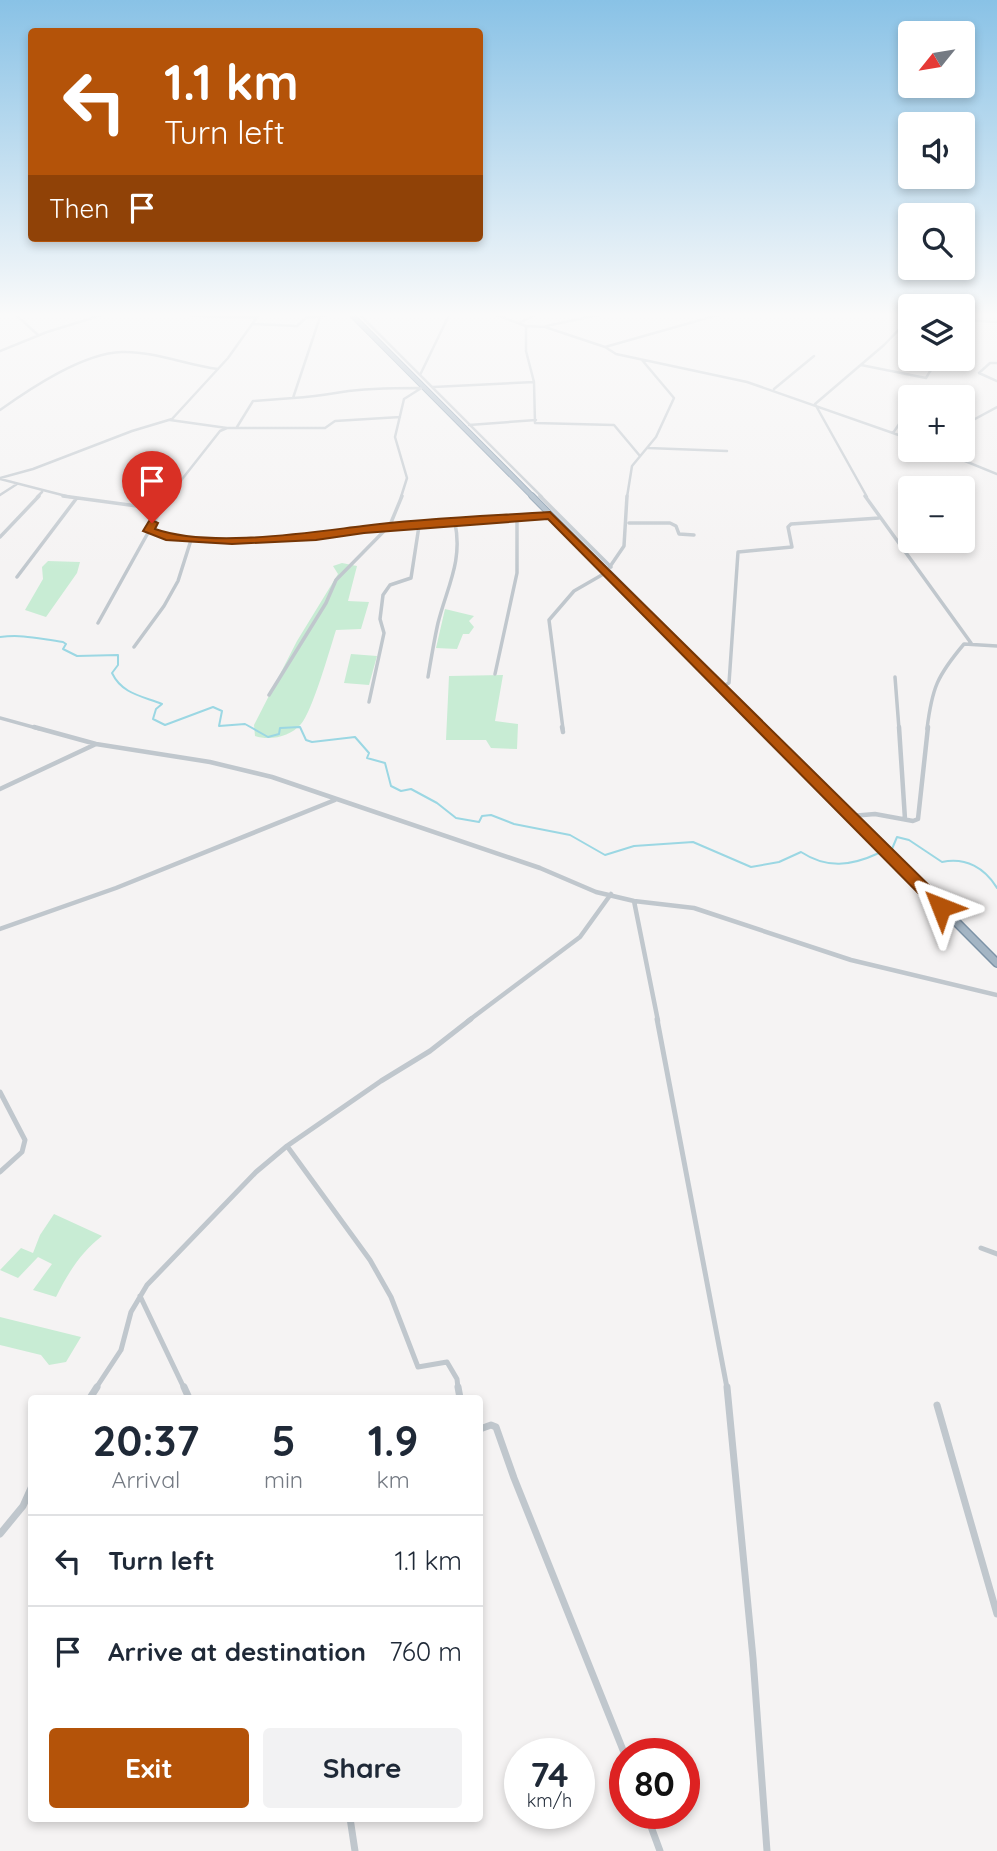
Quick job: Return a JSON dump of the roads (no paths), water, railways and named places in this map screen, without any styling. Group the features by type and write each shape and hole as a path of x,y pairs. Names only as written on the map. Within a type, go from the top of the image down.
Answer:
{"highway":[{"path":"436,399 997,963"}],"street":[{"path":"0,410 15,399"},
{"path":"170,420 189,399"},
{"path":"237,428 253,401 275,399"},
{"path":"269,695 336,580 387,528 396,514 407,482 395,437 405,399"},
{"path":"438,399 468,425 608,570"},
{"path":"533,399 534,422 616,426 640,456"},
{"path":"563,732 549,620 560,604 608,570 624,549 629,523 626,505 631,469 655,440 673,399"},
{"path":"802,399 898,435"},
{"path":"816,404 821,399"},
{"path":"816,404 860,488 971,643"},
{"path":"975,419 997,407"},
{"path":"0,478 33,469 132,431 170,420 227,428 325,428 335,421 400,417"},
{"path":"468,425 536,420"},
{"path":"893,433 898,426"},
{"path":"98,624 159,509 186,469 220,432 227,428"},
{"path":"647,448 727,451"},
{"path":"968,462 997,474"},
{"path":"0,478 76,499 159,509"},
{"path":"0,495 18,484"},
{"path":"0,537 43,492"},
{"path":"16,577 76,499"},
{"path":"149,531 166,537 191,540 298,538 550,515"},
{"path":"723,686 729,683 737,552 792,547 788,527 791,524 880,518"},
{"path":"495,674 517,573 517,519"},
{"path":"428,677 438,623 457,560 459,543 454,523"},
{"path":"629,523 670,523 676,526 679,534 694,535"},
{"path":"369,702 385,627 380,619 383,595 390,585 411,578 419,526"},
{"path":"134,647 164,606 178,581 191,540"},
{"path":"850,816 875,814 915,821 920,816 933,687 964,644 997,646"},
{"path":"895,677 905,819"},
{"path":"0,718 96,744 230,766 272,777 540,868 596,892 634,901 694,908 864,963 997,995"},
{"path":"0,789 96,744"},
{"path":"0,929 116,888 336,799"},
{"path":"92,1395 121,1350 131,1312 147,1285 256,1172 287,1146 381,1081 430,1051 517,982 580,937 611,894"},
{"path":"634,901 691,1188 727,1389 753,1658 767,1851"},
{"path":"0,1092 25,1140 22,1152 0,1172"},
{"path":"287,1146 370,1260 391,1297 418,1367 446,1362 457,1379 460,1395"},
{"path":"981,1248 997,1254"},
{"path":"140,1296 188,1395"},
{"path":"937,1405 997,1614"},
{"path":"483,1428 491,1425 498,1430 514,1478 618,1738"},
{"path":"0,1534 28,1498"},
{"path":"351,1822 355,1851"},
{"path":"652,1829 660,1851"}],"waterway":[{"path":"0,637 24,636 63,642 66,644 63,649 77,656 118,655 118,665 112,673 116,680 127,690 162,704 156,709 153,719 165,725 213,707 222,711 219,726 245,724 268,737 279,734 280,728 300,727 306,740 312,742 355,737 369,753 367,758 385,763 391,786 401,791 411,789 437,803 456,818 479,822 482,816 491,815 514,824 570,835 605,855 634,846 693,842 751,867 779,862 801,852 820,861 839,864 859,861 879,853"},
{"path":"892,849 897,837 909,840 942,862 959,861 974,866 987,875 997,888"}]}
